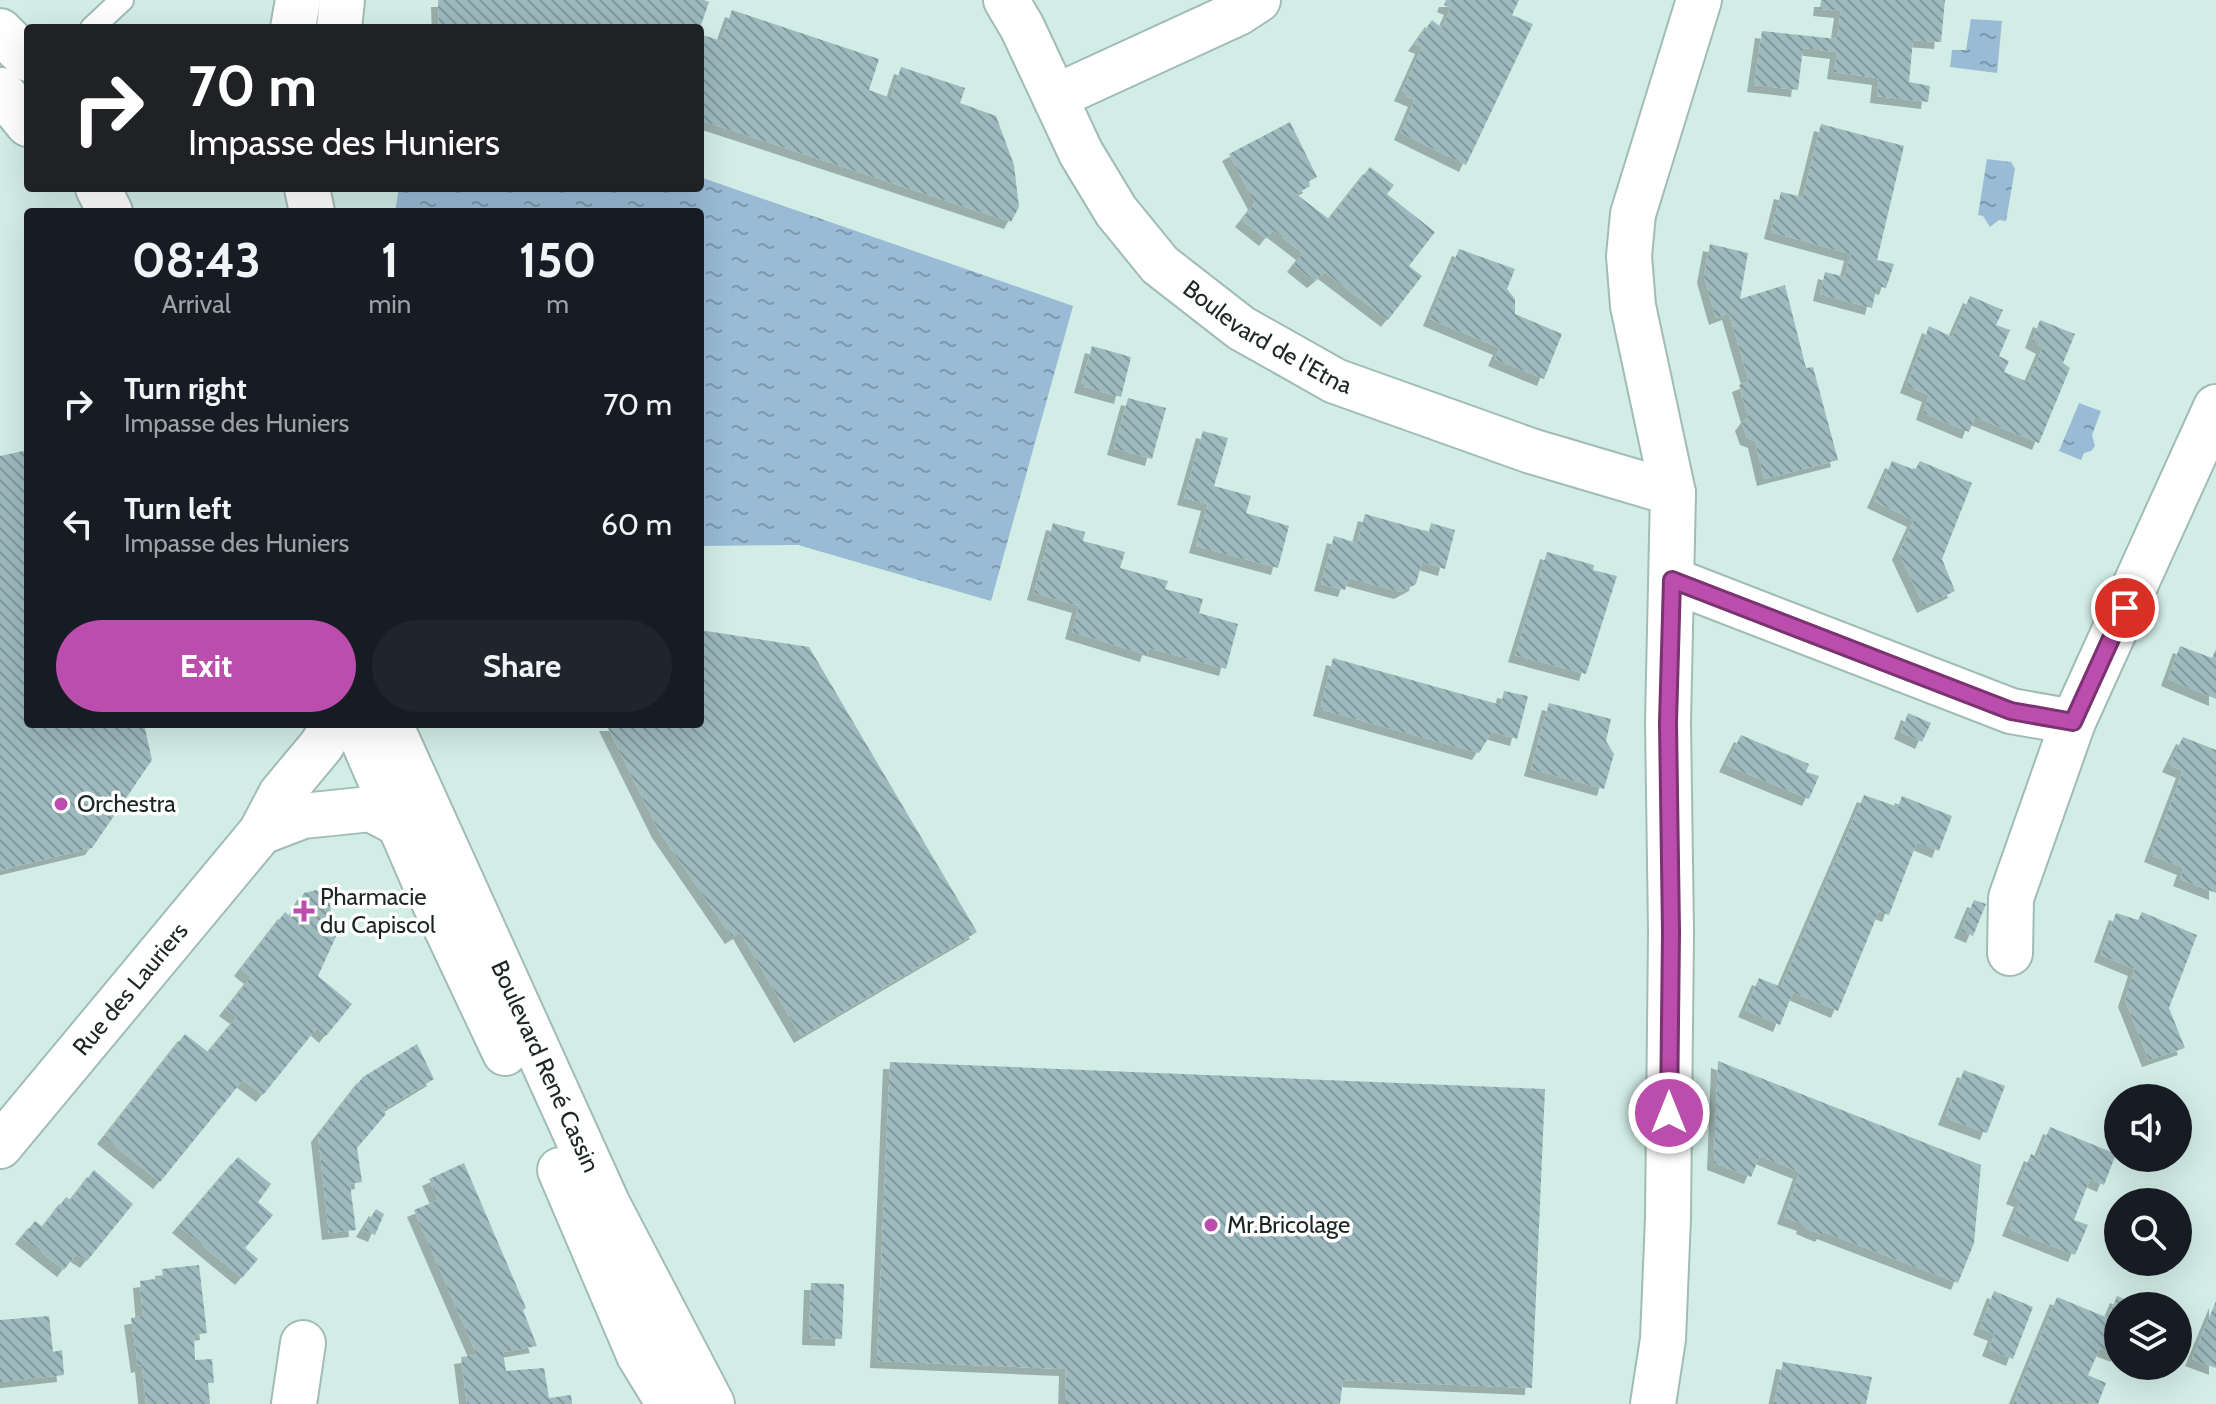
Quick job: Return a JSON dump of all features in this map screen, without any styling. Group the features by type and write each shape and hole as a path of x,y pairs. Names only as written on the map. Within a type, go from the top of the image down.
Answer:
{"street":[{"path":"294,24 298,0"},
{"path":"339,24 342,0"},
{"name":"Boulevard de l'Etna","path":"1006,0 1022,27 1081,153 1116,211 1160,265 1241,328 1335,381 1531,451 1673,493"},
{"path":"1055,97 1238,13 1258,0"},
{"path":"1653,1404 1663,1339 1668,1218 1671,932 1668,722 1673,493 1633,306 1629,256 1633,214 1699,0"},
{"path":"0,31 24,55"},
{"path":"0,90 24,119"},
{"path":"2010,953 2011,898 2073,722 2216,407"},
{"path":"1672,580 2011,711 2073,722"},
{"name":"Rue des Lauriers","path":"0,1146 261,832 281,794 332,728"},
{"name":"Boulevard René Cassin","path":"358,728 424,881 553,1155 639,1355 669,1404"},
{"name":"Boulevard René Cassin","path":"392,728 608,1205 712,1404"},
{"name":"Rue des Lauriers","path":"261,832 303,816 371,809 401,825"},
{"path":"294,1404 303,1343"}],"lane":[{"path":"96,24 122,0"}],"water":[{"path":"1971,19 2002,21 1997,73 1950,67 1952,50 1966,50"},
{"path":"1987,159 2011,162 2015,169 2006,221 1999,220 1990,227 1983,216 1978,215"},
{"path":"704,178 1073,306 991,601 798,545 704,546 704,208 396,208 398,192 704,192"},
{"path":"2079,403 2101,411 2092,435 2095,446 2084,453 2081,460 2059,451"}],"building":[{"path":"438,0 709,2 701,24 439,24"},
{"path":"1446,0 1519,0 1512,15 1533,24 1466,165 1401,133 1415,100 1401,94 1422,47 1415,44 1432,20 1442,28 1451,8 1444,5"},
{"path":"1821,0 1945,0 1941,42 1913,40 1909,82 1930,86 1928,102 1877,96 1879,78 1834,72 1837,52 1803,48 1798,90 1754,85 1762,31 1837,39 1841,11 1820,9"},
{"path":"732,10 879,59 869,90 891,98 901,67 965,88 960,103 996,116 1014,165 1019,207 1011,222 704,121 704,35 721,41"},
{"path":"1290,122 1317,177 1308,182 1310,186 1296,194 1329,219 1370,167 1394,185 1387,194 1435,232 1409,266 1422,276 1388,320 1325,272 1314,281 1294,265 1303,253 1273,230 1266,239 1242,220 1255,203 1229,154"},
{"path":"1821,124 1904,146 1877,260 1894,264 1886,288 1877,286 1872,308 1820,294 1825,272 1845,277 1851,254 1771,232 1781,192 1803,197"},
{"path":"1710,244 1748,253 1740,299 1785,285 1806,368 1813,367 1838,460 1764,479 1755,441 1747,438 1742,424 1748,416 1739,385 1749,381 1729,313 1716,318 1704,276"},
{"path":"1459,249 1515,269 1507,289 1515,299 1515,314 1562,334 1544,379 1495,359 1500,348 1430,319"},
{"path":"1970,296 2003,310 1996,325 2010,330 1999,356 2009,361 2004,372 2028,382 2043,347 2032,341 2040,320 2075,334 2063,363 2070,368 2039,443 1975,417 1969,432 1923,413 1929,395 1907,386 1929,326 1952,337"},
{"path":"1092,346 1131,357 1121,397 1081,386"},
{"path":"1128,398 1166,408 1152,459 1114,448"},
{"path":"1203,431 1228,438 1214,486 1251,496 1246,513 1289,526 1278,568 1196,546 1208,504 1184,498"},
{"name":"Orchestra","path":"24,451 24,728 145,728 152,760 92,848 0,870 0,456"},
{"path":"1892,461 1915,470 1920,461 1972,483 1942,559 1955,591 1924,606 1899,553 1914,520 1874,501"},
{"path":"1365,514 1429,532 1431,523 1455,530 1445,569 1422,562 1416,584 1401,592 1349,578 1345,590 1321,584 1334,536 1357,543"},
{"path":"1053,523 1085,532 1083,541 1125,552 1120,568 1168,581 1165,589 1203,599 1199,613 1238,624 1226,669 1149,648 1147,655 1072,632 1079,606 1034,593"},
{"path":"1547,552 1594,565 1593,570 1617,576 1586,674 1515,655"},
{"path":"704,631 809,647 977,932 801,1036 740,932 732,937 659,831 608,728 704,728"},
{"path":"2180,646 2212,658 2216,649 2216,699 2168,679"},
{"path":"1333,658 1501,705 1504,691 1528,696 1517,739 1492,732 1479,753 1320,709"},
{"path":"1549,703 1611,719 1606,741 1614,754 1604,789 1531,769"},
{"path":"1908,713 1931,723 1922,742 1901,732"},
{"path":"1741,735 1809,764 1806,772 1819,776 1809,799 1726,765"},
{"path":"2183,737 2216,750 2216,893 2180,879 2184,868 2151,855 2183,771 2169,765"},
{"path":"1864,795 1898,807 1902,796 1952,816 1939,851 1917,842 1889,915 1879,911 1838,1011 1793,992 1780,1025 1745,1010 1759,978 1781,987"},
{"path":"316,890 329,897 331,914 343,921 318,976 352,1004 326,1036 317,1028 263,1095 243,1080 160,1182 104,1137 185,1034 208,1052 237,1017 226,1009 251,977 241,969 285,912 291,917 304,893"},
{"path":"1974,900 1986,904 1973,936 1961,931"},
{"path":"2142,912 2197,935 2169,1008 2185,1048 2149,1060 2125,1000 2135,969 2101,955 2116,913 2138,920"},
{"path":"417,1044 434,1079 383,1110 386,1114 357,1148 362,1182 350,1184 356,1230 329,1233 318,1135 363,1077"},
{"path":"1718,1061 1981,1165 1974,1243 1958,1283 1824,1232 1822,1235 1784,1217 1800,1172 1760,1156 1751,1177 1714,1163"},
{"name":"Mr.Bricolage","path":"890,1062 1545,1089 1532,1388 1343,1380 1340,1404 1065,1404 1066,1369 877,1361"},
{"path":"1964,1070 2005,1086 1987,1133 1945,1118"},
{"path":"2050,1127 2104,1149 2104,1172 2109,1172 2104,1185 2090,1179 2074,1220 2088,1225 2075,1255 2009,1229 2021,1200 2013,1197 2031,1154 2038,1157"},
{"path":"238,1157 271,1184 258,1202 273,1215 245,1248 258,1259 242,1278 179,1226"},
{"path":"464,1163 526,1308 523,1310 537,1346 503,1352 506,1371 544,1368 549,1398 571,1395 572,1404 467,1404 461,1357 477,1355 414,1210 438,1200 429,1179"},
{"path":"94,1170 133,1204 87,1261 76,1254 64,1270 22,1237 35,1221 43,1227 66,1197 71,1200"},
{"path":"376,1209 384,1214 375,1235 363,1230"},
{"path":"199,1265 207,1333 194,1335 195,1360 212,1359 214,1383 208,1383 210,1404 146,1404 142,1365 138,1366 131,1318 143,1316 140,1281 163,1278 162,1269"},
{"path":"811,1283 844,1284 842,1339 809,1338"},
{"path":"1994,1291 2033,1307 2013,1359 1989,1349 1995,1334 1980,1328"},
{"path":"2057,1297 2104,1316 2104,1350 2100,1348 2088,1375 2106,1383 2098,1404 2013,1404"},
{"path":"2216,1301 2216,1368 2192,1359"},
{"path":"49,1316 53,1352 62,1350 64,1375 0,1382 0,1320"},
{"path":"1783,1362 1872,1377 1866,1404 1774,1404"}],"place":[{"name":"Orchestra","path":"61,804"},
{"name":"Pharmacie du Capiscol","path":"304,911"},
{"name":"Mr.Bricolage","path":"1211,1225"}],"route":[{"path":"1669,1113 1671,932 1668,722 1672,580 2011,711 2073,722 2125,608"}]}
